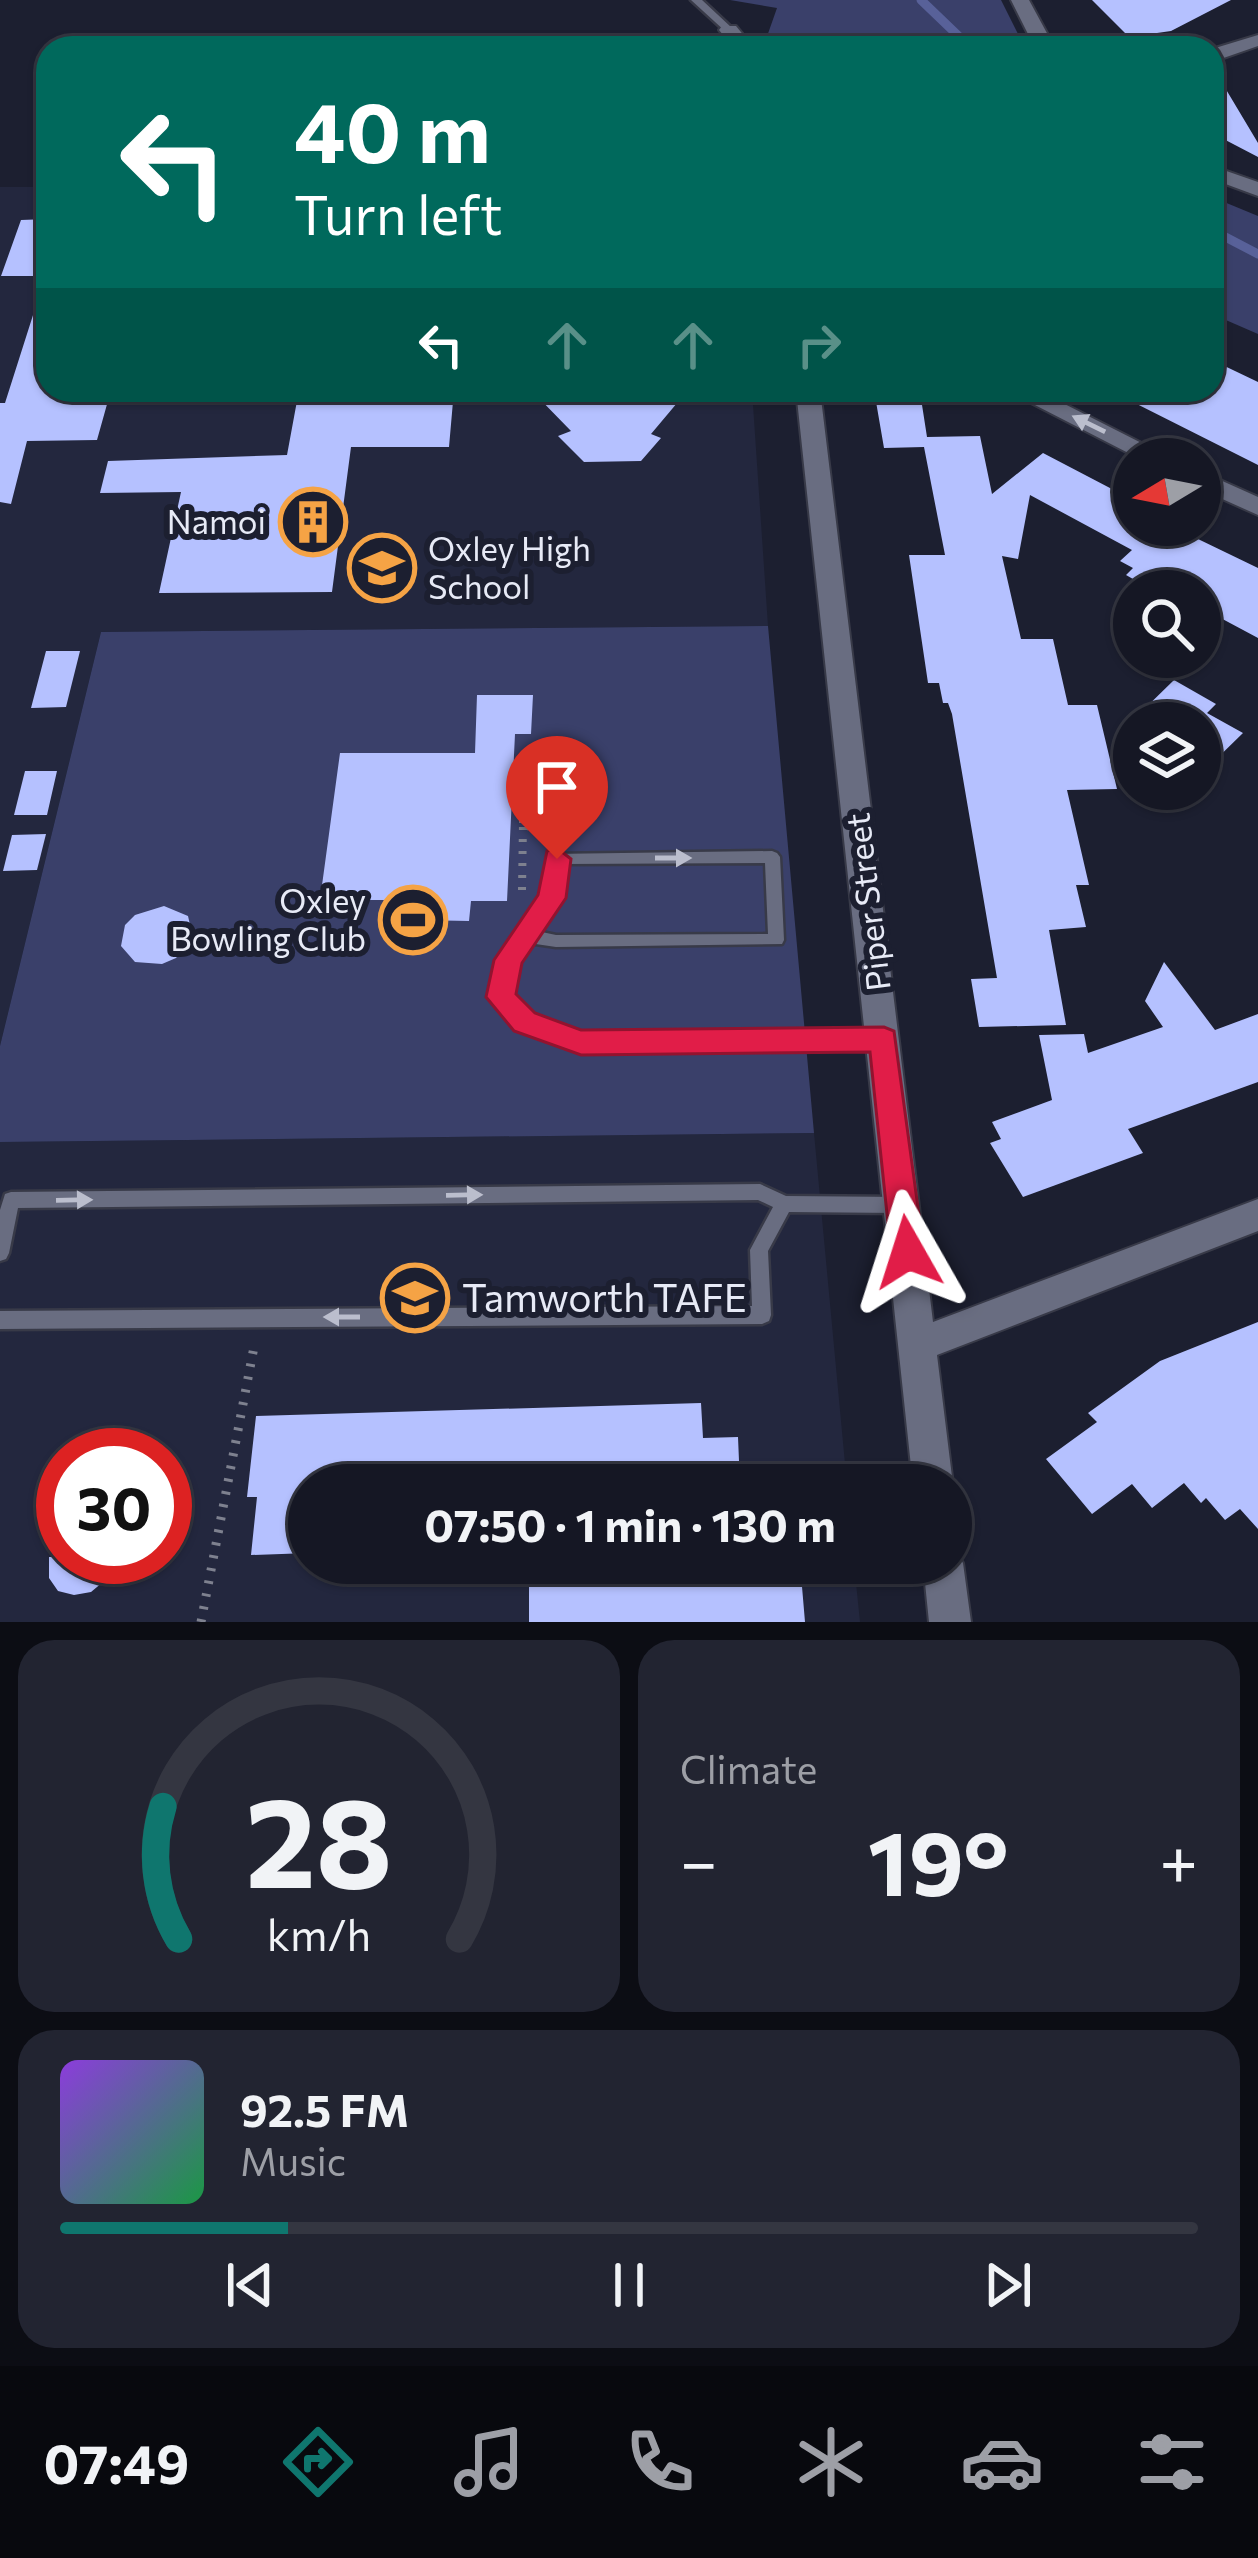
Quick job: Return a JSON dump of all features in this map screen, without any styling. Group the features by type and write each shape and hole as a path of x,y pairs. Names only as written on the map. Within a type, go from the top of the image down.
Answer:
{"street":[{"path":"1020,0 1039,36"},
{"path":"729,30 734,36"},
{"path":"1224,52 1255,40"},
{"path":"1224,177 1258,190"},
{"name":"Piper Street","path":"809,402 930,1464"},
{"path":"1043,402 1117,438"},
{"path":"1221,488 1258,507"},
{"path":"916,1346 1258,1215"},
{"path":"945,1584 950,1622"}],"lane":[{"path":"696,0 729,30"},
{"path":"528,936 556,941 776,940 772,857 557,859 552,898 508,960 501,997 524,1022 581,1042 884,1040"},
{"path":"0,1253 11,1200 760,1192 784,1204 903,1205"},
{"path":"0,1320 762,1315 759,1250 784,1204"}],"path":[{"path":"523,824 524,778"},
{"path":"201,1622 260,1318"}],"shaded area":[{"path":"730,0 1001,0 1019,36 767,36 777,8"},
{"name":"Oxley High School","path":"0,187 36,187 36,402 753,402 768,626 101,632 0,1046"},
{"path":"1224,202 1258,216 1258,334 1224,319"},
{"name":"Oxley Bowling Club","path":"768,626 814,1133 0,1142 0,1046 101,632"},
{"name":"Tamworth TAFE","path":"814,1133 845,1464 288,1464 288,1584 856,1584 860,1622 0,1622 0,1142"}],"building":[{"path":"1092,0 1231,0 1171,31 1128,36"},
{"path":"1224,86 1258,143 1258,157 1224,139"},
{"path":"36,219 36,276 1,276 21,220"},
{"path":"36,306 36,402 108,402 97,440 27,441 11,504 0,502 0,403 5,403"},
{"path":"1224,366 1258,382 1258,465 1221,446 1221,438 1204,438 1133,402 1224,402"},
{"path":"297,402 453,402 449,447 351,447 332,592 159,593 181,492 100,493 108,461 287,455"},
{"path":"543,402 678,402 651,434 661,438 641,461 584,462 558,436 571,431"},
{"path":"876,402 922,402 927,437 980,436 992,494 1043,453 1113,490 1113,540 1030,495 1018,559 1002,556 1021,639 1053,639 1068,705 1097,705 1113,772 1113,789 1067,790 1089,885 1076,885 1086,927 1049,930 1066,1025 979,1027 971,979 997,978 952,714 948,703 943,703 939,683 928,683 909,555 945,555 924,447 884,448"},
{"path":"1125,546 1212,546 1258,568 1258,638 1221,618 1221,570 1131,570 1120,561 1132,550"},
{"path":"46,651 80,651 66,707 31,708"},
{"path":"1174,680 1212,702 1151,702"},
{"path":"477,695 533,695 531,734 515,734 507,901 471,901 469,921 419,920 420,900 320,900 340,753 475,753"},
{"path":"1221,721 1243,733 1221,754"},
{"path":"25,771 57,771 47,815 14,815"},
{"path":"46,834 37,870 3,871 12,835"},
{"path":"164,906 188,916 193,938 176,958 162,964 135,962 121,946 125,925 135,915"},
{"path":"1164,962 1215,1030 1258,1014 1258,1082 1128,1129 1143,1153 1023,1197 990,1143 1001,1139 992,1122 1052,1100 1039,1035 1084,1034 1088,1053 1163,1027 1145,1001"},
{"path":"1258,1322 1258,1529 1240,1509 1225,1520 1206,1498 1201,1503 1184,1483 1152,1508 1132,1484 1092,1514 1046,1459 1097,1422 1088,1413 1160,1361"},
{"path":"701,1403 703,1438 738,1437 739,1464 288,1464 288,1554 251,1555 257,1497 247,1497 256,1416"},
{"path":"53,1584 101,1584 91,1592 74,1595 58,1591"},
{"path":"529,1584 802,1584 805,1622 529,1622"}],"waterway":[{"path":"921,0 958,36"},
{"path":"1224,236 1258,254"}],"place":[{"name":"Namoi","path":"313,522"},
{"name":"Oxley High School","path":"382,568"},
{"name":"Oxley Bowling Club","path":"413,920"},
{"name":"Tamworth TAFE","path":"415,1298"}],"route":[{"path":"557,859 552,898 508,960 501,997 524,1022 581,1042 884,1040 908,1252"}]}
